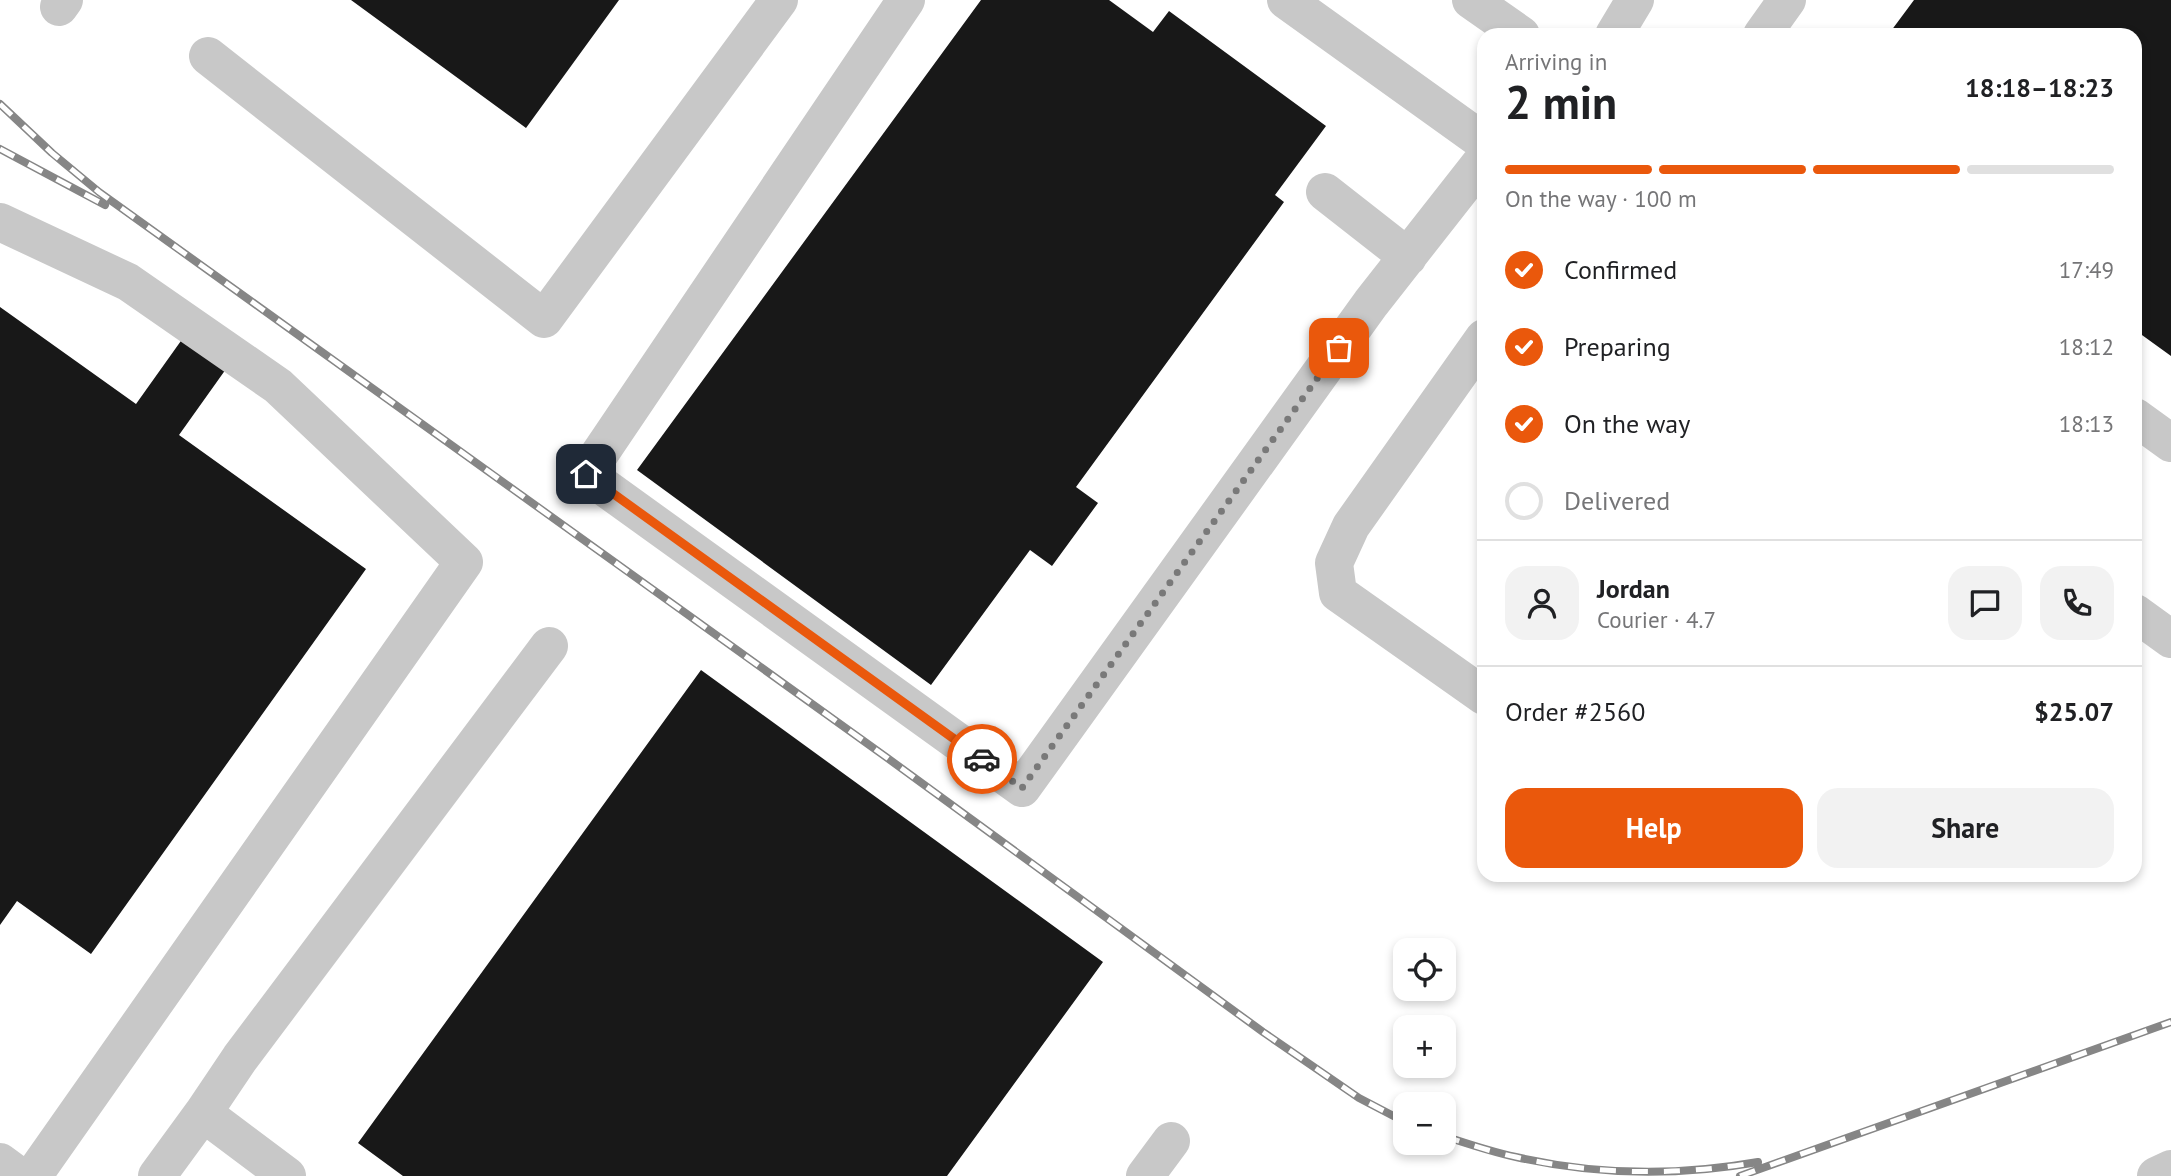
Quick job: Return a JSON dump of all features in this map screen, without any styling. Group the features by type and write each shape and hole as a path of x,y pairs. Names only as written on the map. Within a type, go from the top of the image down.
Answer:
{"street":[{"path":"208,56 544,319 779,0"},
{"path":"906,0 586,474 1022,788 1363,315 1477,168"},
{"path":"1286,0 1477,137"},
{"path":"1471,0 1511,28"},
{"path":"1618,28 1634,0"},
{"path":"1767,28 1787,0"},
{"path":"1325,192 1408,257"},
{"path":"0,222 128,282 278,386 464,562 33,1176"},
{"path":"1477,348 1352,526 1334,563 1338,593 1477,691"},
{"path":"2142,422 2171,443"},
{"path":"157,1176 248,1047 549,646"},
{"path":"203,1113 287,1176"},
{"path":"1145,1176 1171,1141"},
{"path":"0,1162 19,1176"},
{"path":"2156,1176 2171,1169"}],"building":[{"path":"351,0 619,0 526,128"},
{"path":"981,0 1109,0 1153,32 1169,11 1326,126 1275,195 1284,202 1076,487 1098,503 1052,566 1030,550 931,685 637,470"},
{"path":"1914,0 2171,0 2171,356 2142,335 2142,28 1893,28"},
{"path":"0,307 136,404 183,338 226,369 179,435 366,569 91,954 17,901 0,925"},
{"path":"701,670 1103,962 947,1176 403,1176 358,1143"}],"railway":[{"path":"0,104 99,192 886,757 1263,1032 1359,1098 1393,1116"},
{"path":"0,149 105,205"},
{"path":"1740,1176 2171,1022"},
{"path":"1456,1140 1516,1157 1606,1170 1698,1170 1758,1162"}],"way so far":[{"path":"982,759 1022,788 1339,348"}],"route":[{"path":"586,474 982,759"}]}
